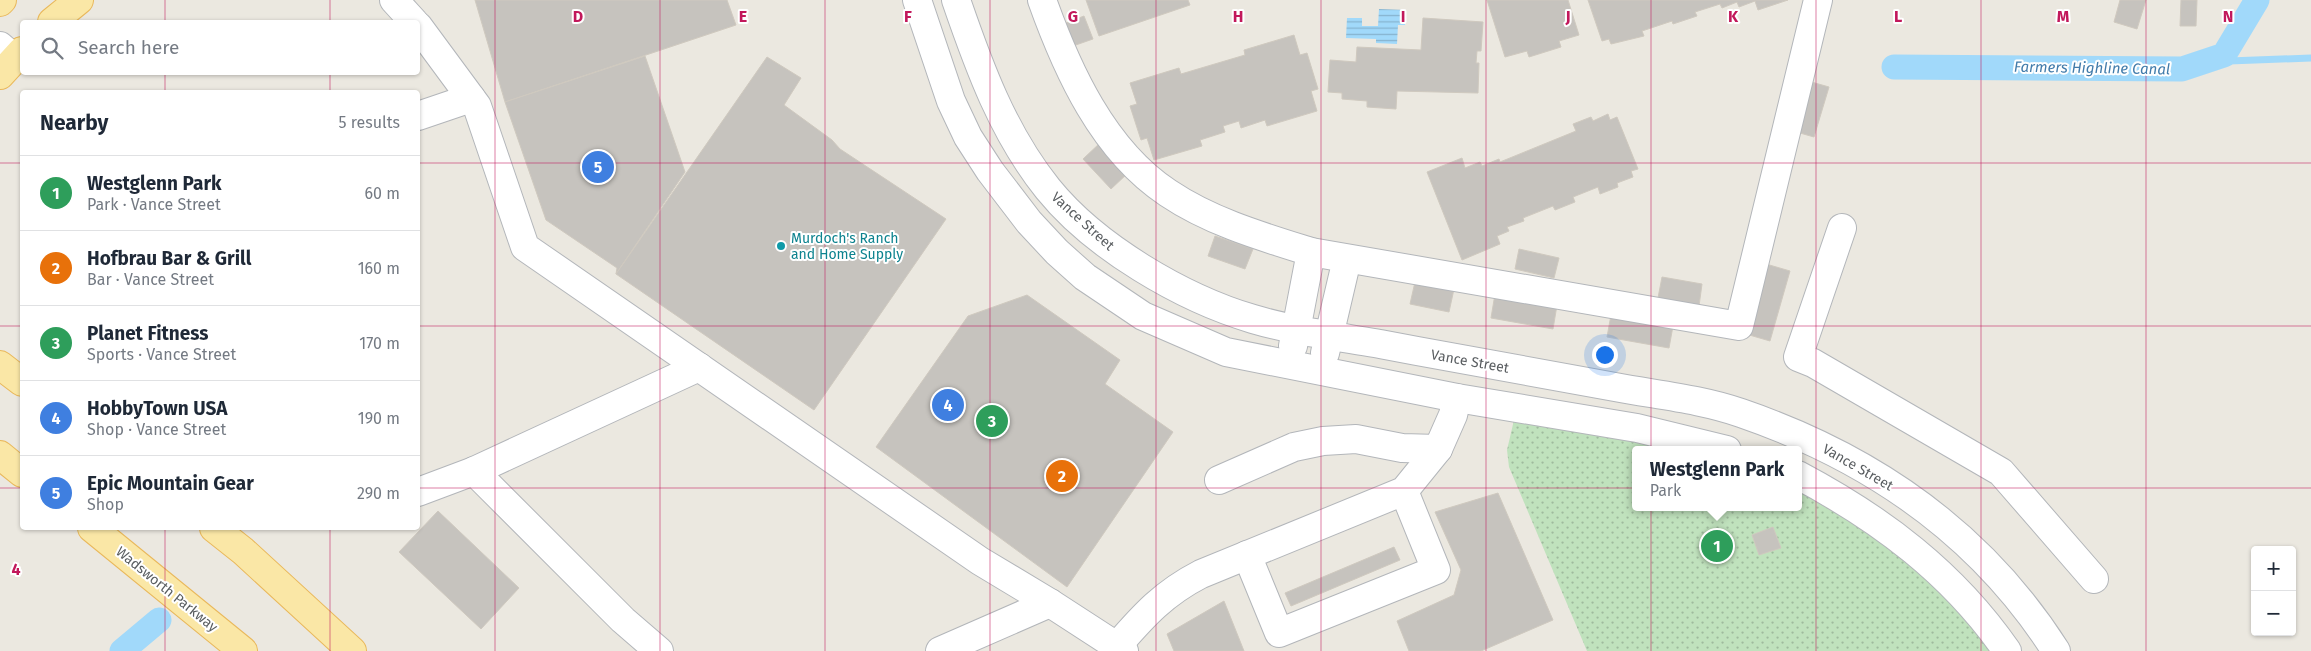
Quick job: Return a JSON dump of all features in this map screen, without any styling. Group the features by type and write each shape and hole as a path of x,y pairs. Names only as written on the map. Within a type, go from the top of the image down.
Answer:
{"main road":[{"path":"54,20 78,0"},
{"path":"0,455 20,470"},
{"name":"Wadsworth Parkway","path":"94,530 243,651"},
{"path":"217,530 243,551 352,651"}],"street":[{"path":"394,0 412,20"},
{"path":"917,0 951,101 968,137 1017,208 1057,252 1085,277 1143,316 1226,352 1457,398 1637,428 1711,446"},
{"name":"Vance Street","path":"956,0 987,85 1006,126 1049,190 1080,222 1114,250 1147,272 1194,296 1252,319 1330,336 1716,406 1795,433 1871,471 1924,508 1974,548 2040,627 2056,651"},
{"path":"1042,0 1058,47 1081,92 1103,127 1139,169 1168,193 1205,214 1256,235 1312,252 1739,326 1818,0"},
{"path":"420,29 477,106 525,247 980,561 1121,648 1141,618 1177,587 1247,555 1404,491 1438,449 1453,415 1457,398"},
{"path":"420,115 471,98"},
{"path":"1842,228 1798,357 1813,363 2001,472 2094,579"},
{"path":"1288,365 1312,252"},
{"path":"1321,372 1347,259"},
{"path":"420,491 474,471 699,367"},
{"path":"1219,480 1294,448 1322,441 1356,439 1402,448 1438,449"},
{"path":"474,471 623,620 656,650"},
{"path":"1802,478 1848,502 1914,549 1965,596 2007,651"},
{"path":"1247,555 1279,633 1436,570 1404,491"},
{"path":"940,651 1050,603"}],"green space":[{"path":"1514,420 1666,446 1632,446 1632,511 1802,511 1802,490 1809,493 1918,565 1960,611 1991,651 1587,651 1509,467 1507,450"}],"water":[{"path":"1379,9 1406,10 1405,25 1398,25 1397,44 1376,43 1376,39 1346,38 1347,18 1362,18 1362,26 1378,26"}],"building":[{"path":"475,0 727,0 736,25 505,102"},
{"path":"1086,0 1188,0 1190,5 1099,36"},
{"path":"1487,0 1568,0 1579,35 1559,41 1561,47 1529,57 1527,51 1505,57"},
{"path":"1588,0 1788,0 1758,10 1755,1 1739,7 1737,2 1722,8 1720,4 1695,12 1697,16 1673,24 1672,21 1642,31 1644,36 1611,44 1609,39 1602,41"},
{"path":"2120,0 2146,0 2137,29 2114,22"},
{"path":"2181,0 2197,0 2196,26 2180,26"},
{"path":"1084,16 1093,39 1070,47 1061,25"},
{"path":"1423,18 1483,22 1481,51 1477,51 1476,63 1479,63 1478,93 1397,91 1396,109 1367,107 1367,101 1342,99 1342,93 1328,92 1330,60 1356,62 1357,47 1421,50"},
{"path":"1294,35 1300,55 1307,53 1318,89 1311,91 1317,111 1267,126 1265,120 1241,128 1239,121 1223,126 1225,132 1200,140 1202,146 1154,160 1147,138 1141,140 1130,106 1137,104 1130,83 1179,68 1181,74 1245,55 1244,50"},
{"path":"645,56 685,172 616,274 617,268 546,220 505,102"},
{"name":"Murdoch's Ranch and Home Supply","path":"767,57 801,78 784,105 832,140 840,149 946,219 814,410 616,274"},
{"path":"1808,81 1829,87 1814,137 1793,131"},
{"path":"1608,114 1610,120 1617,117 1638,169 1631,171 1633,177 1617,183 1618,187 1600,194 1598,187 1573,197 1575,202 1555,210 1553,206 1523,218 1524,221 1507,227 1509,231 1497,236 1500,244 1462,260 1427,172 1462,158 1465,168 1480,162 1482,166 1499,159 1500,162 1576,131 1573,124 1591,117 1593,121"},
{"path":"1100,143 1128,173 1111,189 1083,159"},
{"path":"1215,236 1253,249 1245,269 1208,256"},
{"path":"1519,249 1559,258 1554,278 1515,269"},
{"path":"1766,264 1790,271 1770,341 1746,334"},
{"path":"1662,277 1702,284 1699,306 1658,298"},
{"path":"1415,282 1454,289 1449,312 1410,304"},
{"path":"1495,294 1557,305 1553,329 1491,318"},
{"path":"1027,295 1120,360 1105,384 1173,432 1067,587 876,447 968,316"},
{"path":"1611,315 1673,326 1669,348 1607,337"},
{"path":"1498,493 1553,620 1481,651 1409,651 1397,621 1454,595 1461,570 1435,512"},
{"path":"438,511 519,588 481,629 399,552"},
{"path":"1773,527 1781,548 1759,555 1752,535"},
{"path":"1394,547 1400,560 1291,606 1285,593"},
{"path":"1224,601 1244,651 1174,651 1167,634"}],"waterway":[{"name":"Farmers Highline Canal","path":"1894,67 2182,69 2224,55 2257,0"},
{"path":"2229,61 2311,58"},
{"name":"Farmers Highline Canal","path":"122,651 159,620"}],"place":[{"name":"Epic Mountain Gear","path":"598,167"},
{"name":"Murdoch's Ranch and Home Supply","path":"781,246"},
{"name":"HobbyTown USA","path":"948,405"},
{"name":"Planet Fitness","path":"992,421"},
{"name":"Hofbrau Bar & Grill","path":"1062,476"},
{"name":"Westglenn Park","path":"1717,546"}]}
